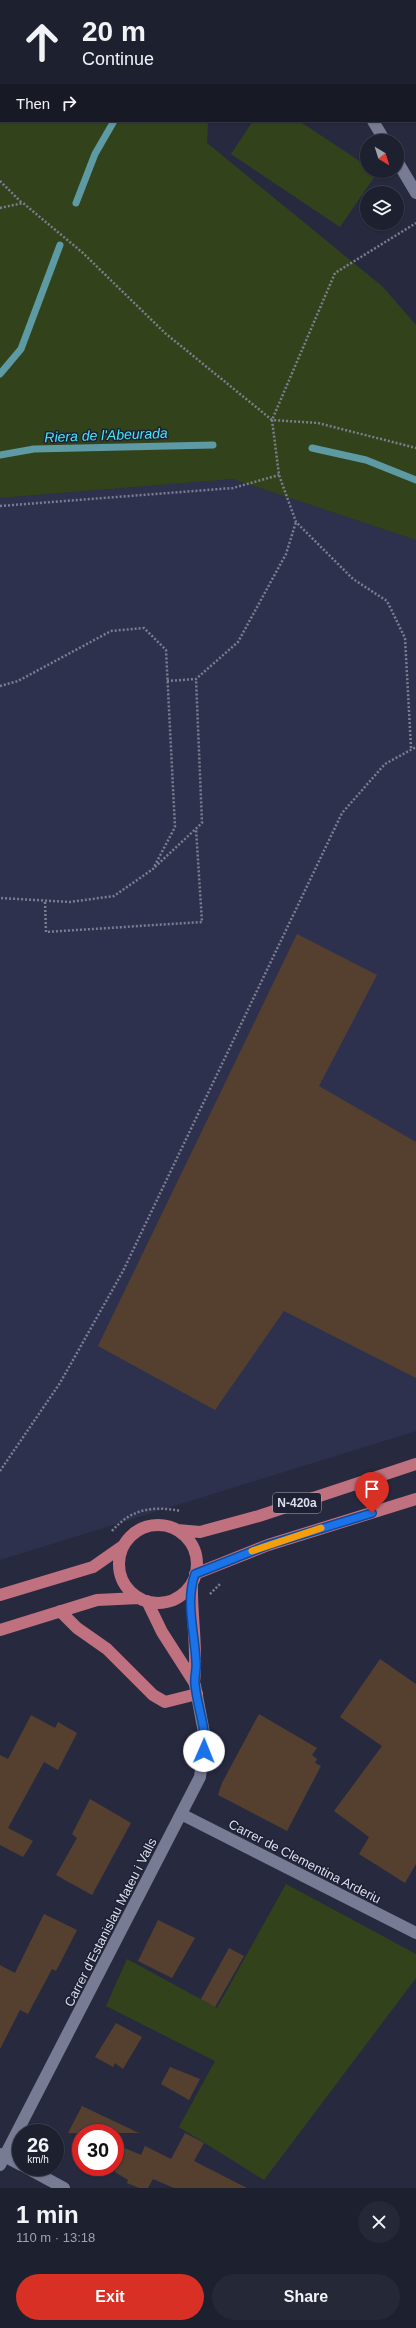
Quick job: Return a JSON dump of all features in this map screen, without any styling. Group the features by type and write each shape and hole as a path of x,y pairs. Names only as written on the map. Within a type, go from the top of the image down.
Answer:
{"main road":[{"name":"N-420a","path":"0,1595 93,1567 123,1546 136,1532 147,1527 159,1525 177,1530 200,1532 259,1516 416,1464"},
{"name":"N-420a","path":"0,1630 97,1600 143,1600 160,1602 173,1600 180,1596 193,1578 268,1545 416,1499"},
{"path":"177,1530 187,1538 194,1549 196,1561 193,1578 191,1612 196,1664 194,1682"},
{"path":"123,1546 119,1565 122,1578 129,1590 143,1600 194,1682"},
{"path":"60,1611 77,1628 107,1648 153,1695 165,1702 197,1694"}],"street":[{"path":"374,122 381,134"},
{"path":"404,173 416,193"},
{"name":"Carrer d'Estanislau Mateu i Valls","path":"2,2158 200,1777 205,1738 194,1682"},
{"name":"Carrer de Clementina Arderiu","path":"181,1814 416,1933"},
{"path":"2,2158 12,2162"},
{"path":"42,2176 64,2188"}],"path":[{"path":"0,181 23,203 83,253 165,333 272,420 318,423 416,448"},
{"path":"0,208 23,203"},
{"path":"411,748 406,638 387,601 353,579 296,522 279,475 272,420 336,273 416,223"},
{"path":"0,506 233,488 279,475"},
{"path":"167,681 196,679 238,642 286,554 296,522"},
{"path":"0,686 18,681 111,631 144,628 166,650 175,827 153,869"},
{"path":"0,898 45,902 70,902 114,896 153,869 202,823 196,679"},
{"path":"0,1471 60,1383 123,1271 342,813 385,764 411,748 416,747"},
{"path":"45,902 46,932 202,922 196,829"}],"shaded area":[{"path":"233,479 416,540 416,1431 0,1560 0,498"}],"green space":[{"path":"0,122 208,122 207,143 383,287 416,325 416,540 233,479 0,498"},
{"path":"252,122 301,122 360,161 360,178 374,178 368,186 360,186 360,198 340,227 231,154"},
{"path":"286,1884 416,1954 416,1978 264,2180 179,2127 215,2061 106,2006 127,1959 217,2008"}],"building":[{"path":"297,934 377,975 319,1086 416,1142 416,1378 284,1311 215,1410 98,1346"},
{"path":"380,1659 416,1684 416,1864 405,1883 359,1854 369,1837 334,1811 382,1746 340,1717"},
{"path":"259,1714 317,1748 312,1755 317,1759 315,1763 321,1766 287,1831 218,1795 222,1783"},
{"path":"31,1715 55,1728 58,1722 77,1733 58,1770 44,1762 8,1828 33,1841 23,1857 0,1845 0,1755 8,1759"},
{"path":"90,1799 131,1823 92,1895 56,1875 77,1838 72,1834"},
{"path":"44,1914 77,1930 56,1971 52,1969 28,2014 20,2010 0,2049 0,1965 15,1973"},
{"path":"158,1920 195,1938 172,1978 138,1961"},
{"path":"229,1948 244,1956 215,2007 201,1999"},
{"path":"116,2023 142,2037 123,2069 115,2063 113,2067 95,2057"},
{"path":"170,2067 200,2079 189,2100 161,2084"},
{"path":"82,2106 120,2124 73,2124"},
{"path":"72,2125 72,2133 68,2133"},
{"path":"124,2126 139,2133 124,2133"},
{"path":"185,2133 204,2143 194,2161 247,2188 174,2188 153,2179 148,2188 139,2188 127,2183 128,2180 122,2176 124,2176 124,2148 141,2155 145,2146 171,2159"}],"waterway":[{"path":"76,203 95,154 113,122"},
{"path":"0,374 21,349 60,245"},
{"name":"Riera de l'Abeurada","path":"0,455 34,449 213,445"},
{"name":"Riera de l'Abeurada","path":"312,448 366,460 416,480"}],"slow traffic":[{"path":"252,1551 321,1528"}],"route":[{"path":"204,1751 205,1738 194,1682 196,1664 191,1612 192,1583 195,1574 223,1561 268,1545 372,1513"}]}
